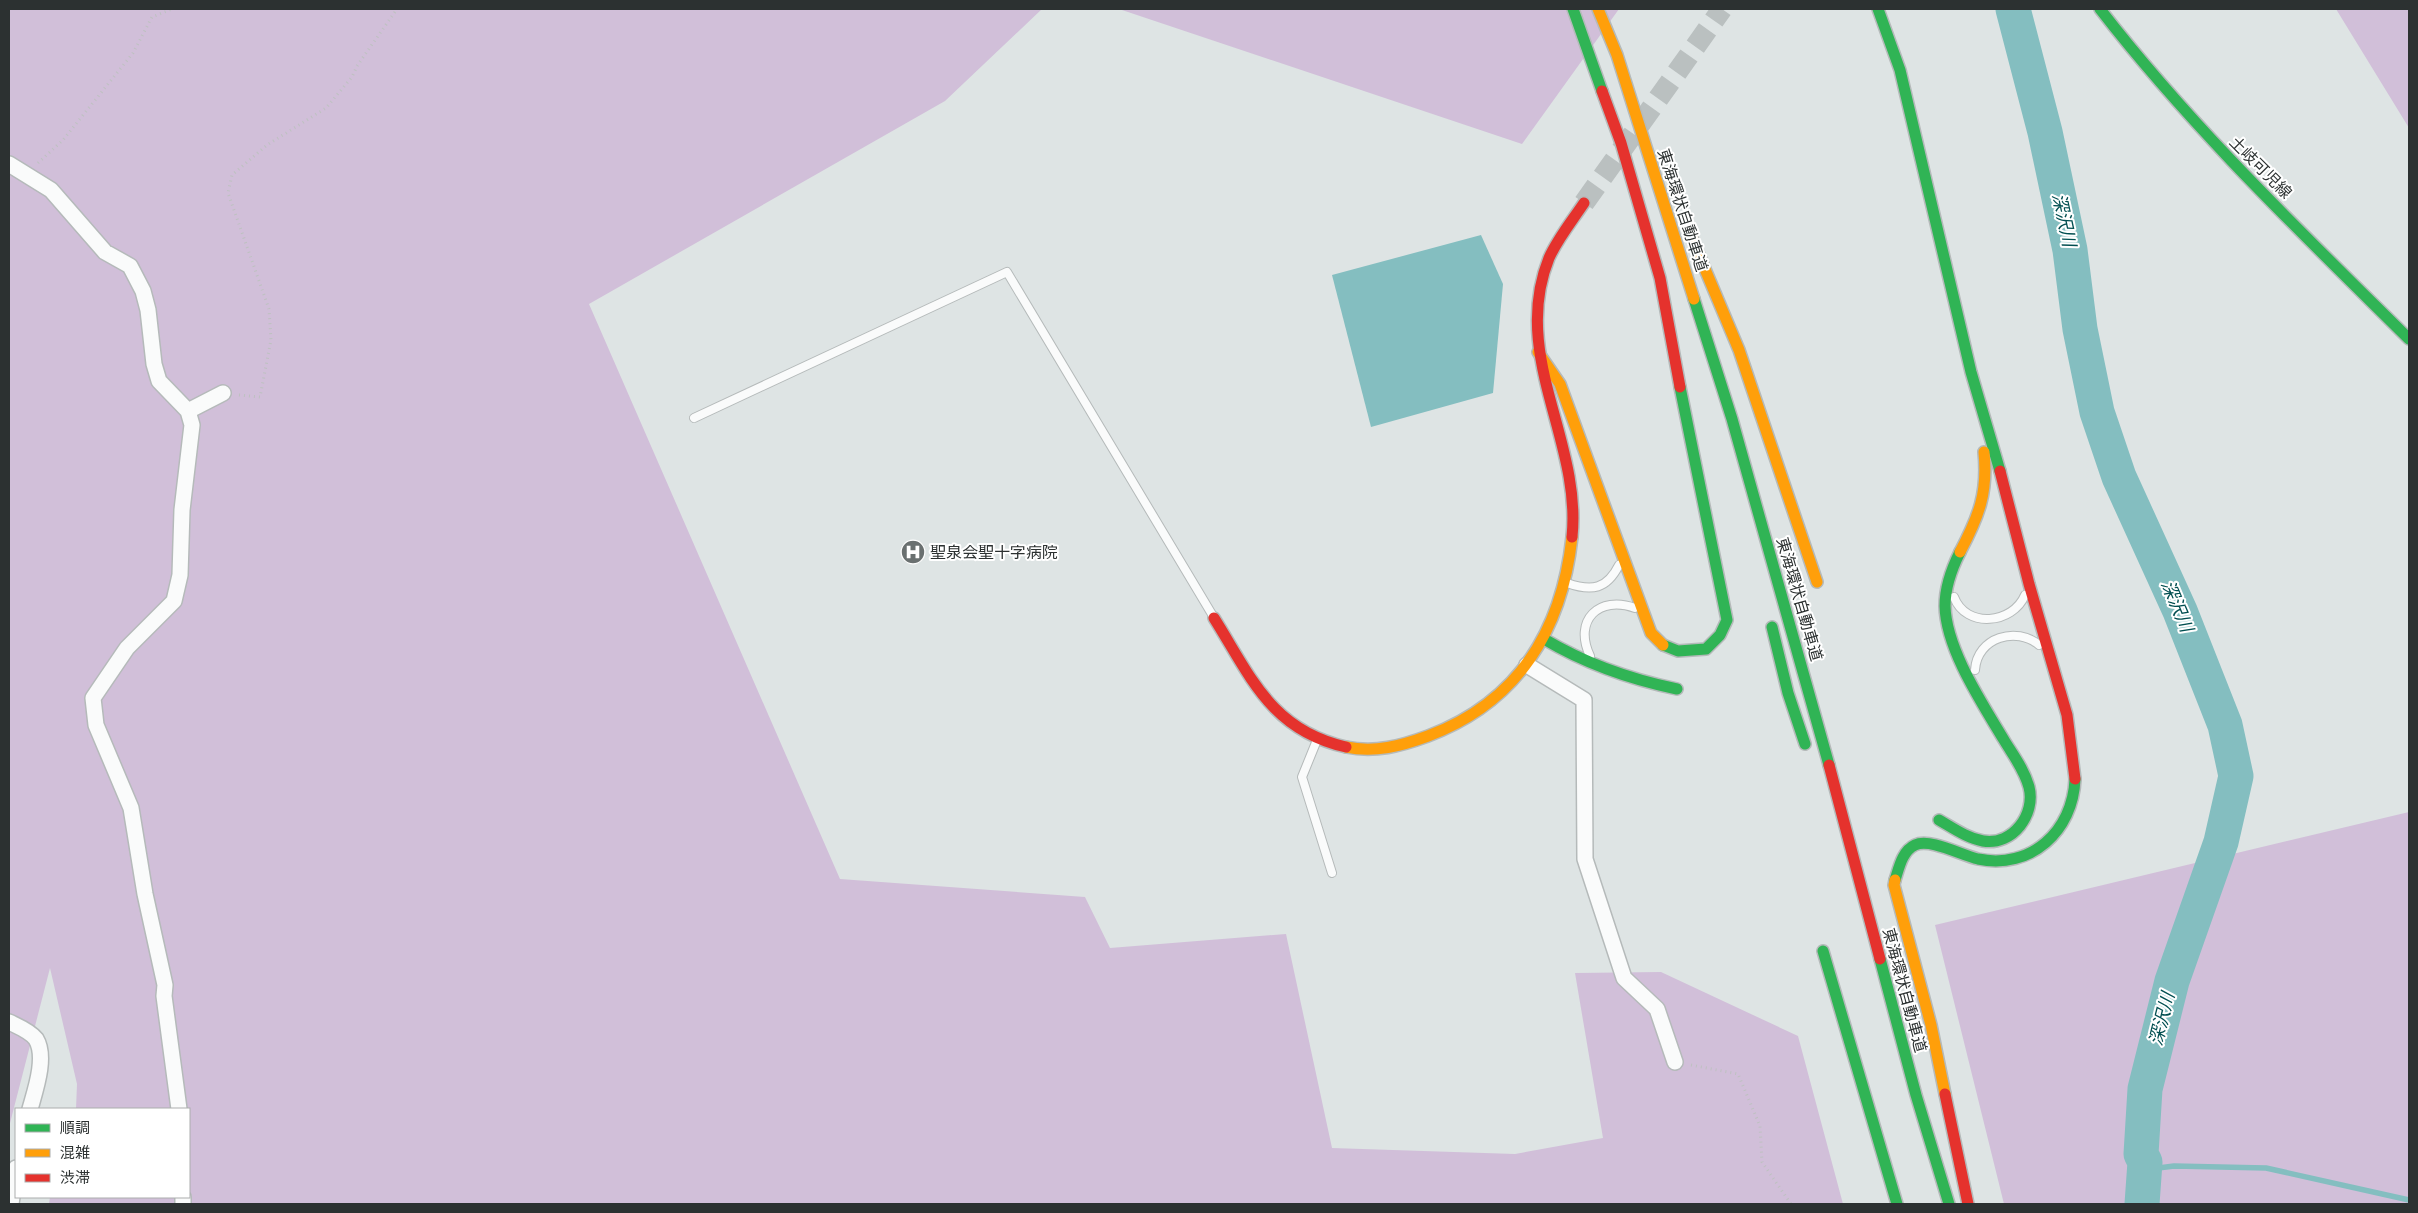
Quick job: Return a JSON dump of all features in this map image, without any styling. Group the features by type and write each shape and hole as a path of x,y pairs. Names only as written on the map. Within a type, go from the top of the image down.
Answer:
{"main road":[{"path":"1538,352 1560,384 1651,633 1662,645 1678,651 1706,649 1720,635 1727,620 1702,503 1660,278 1621,144 1573,9"},
{"name":"東海環状自動車道","path":"1581,9 1650,194 1706,377"},
{"path":"1600,9 1618,43 1672,190"},
{"name":"東海環状自動車道","path":"1600,9 1617,56 1732,419 1825,751 1916,1096 1949,1204"},
{"path":"1878,9 1900,70 1971,372 1985,413 2029,584 2050,654 2074,760 2075,780 2072,800 2066,819 2055,834 2042,846 2012,860 1979,860 1934,843 1919,844 1905,853 1898,866 1894,885 1931,1025 1968,1204"},
{"name":"土岐可児線","path":"2100,9 2134,56 2181,110 2409,339"},
{"path":"1214,618 1268,703 1290,724 1317,740 1354,750 1386,749 1415,741 1449,727 1482,709 1527,665 1544,639 1566,583 1573,525 1570,481 1538,352 1537,322 1542,287 1550,255 1584,204"},
{"path":"1683,216 1740,350 1817,582"},
{"path":"1939,820 1973,839 1992,842 2009,837 2022,826 2030,810 2030,792 2025,775 1974,684 1948,626 1945,606 1953,563 1982,508 1986,487 1984,451 1976,414 1971,372"},
{"path":"1769,616 1788,693 1809,754"},
{"path":"1544,639 1570,655 1597,668 1628,678 1677,688"},
{"path":"1823,951 1897,1204"}],"street":[{"path":"9,164 51,190 105,252 130,266 143,291 148,310 154,364 159,381 188,411 192,425 182,510 180,576 174,601 128,648 93,698 96,725 131,808 145,894 165,985 164,996 178,1108"},
{"path":"188,411 223,393"},
{"path":"1527,665 1584,700 1585,859 1624,978 1657,1009 1675,1062"},
{"path":"9,1022 25,1030 36,1040 41,1067 30,1108"},
{"path":"11,1204 15,1175"}],"lane":[{"path":"694,418 1007,272 1214,618"},
{"path":"1566,583 1580,588 1596,588 1608,582 1622,558"},
{"path":"1948,582 1956,603 1967,613 1992,620 2002,618 2012,612 2023,600 2029,584"},
{"path":"1597,668 1588,654 1585,641 1585,625 1592,614 1601,606 1613,603 1642,610"},
{"path":"1974,684 1975,664 1982,651 1990,642 2002,636 2018,635 2034,640 2050,654"},
{"path":"1317,740 1302,777 1332,873"}],"path":[{"path":"27,174 63,140 133,53 152,18 172,9"},
{"path":"223,393 260,397 271,340 269,309 228,193 232,175 267,145 326,108 352,77 357,66 397,9"},
{"path":"1675,1062 1738,1074 1760,1126 1762,1162 1791,1204"}],"shaded area":[{"path":"9,9 1042,9 945,101 589,304 840,879 1085,897 1110,948 1286,934 1332,1148 1515,1154 1603,1138 1575,973 1661,972 1798,1036 1843,1204 49,1204 50,1198 190,1198 190,1108 76,1108 77,1084 50,968 9,1127"},
{"path":"1119,9 1619,9 1522,144"},
{"path":"2336,9 2409,9 2409,128"},
{"path":"2409,812 2409,1204 2004,1204 1935,925"}],"water":[{"path":"1481,235 1503,284 1493,393 1371,427 1332,275"}],"waterway":[{"name":"深沢川","path":"2013,9 2045,132 2070,250 2080,329 2097,412 2119,477 2180,611 2225,725 2236,776 2221,842 2172,981 2145,1089 2141,1154 2145,1162 2142,1204"},
{"path":"2143,1170 2174,1166 2266,1168 2409,1200"}],"tunnel":[{"path":"1584,203 1722,9"}],"traffic: fast":[{"path":"1573,9 1602,91"},
{"path":"1878,9 1900,70 1971,372 2000,471"},
{"path":"2100,9 2172,96 2210,138 2289,220 2409,339"},
{"path":"1694,299 1732,419 1829,765"},
{"path":"1663,645 1678,651 1706,649 1720,635 1727,620 1680,387"},
{"path":"1939,820 1971,838 1994,841 2013,833 2020,826 2029,808 2030,797 2027,780 2021,768 1976,693 1958,658 1947,623 1946,591 1954,564 1960,552"},
{"path":"1772,627 1788,693 1805,744"},
{"path":"1544,639 1608,670 1677,689"},
{"path":"1895,880 1907,851 1921,843 1937,845 1978,859 1997,861 2015,858 2031,852 2046,843 2057,830 2066,815 2072,798 2075,779"},
{"path":"1823,951 1897,1204"},
{"path":"1880,959 1916,1095 1949,1204"}],"traffic: slow":[{"path":"1598,9 1617,55 1694,299"},
{"path":"1689,231 1739,350 1817,582"},
{"path":"1538,352 1560,384 1651,633 1663,645"},
{"path":"1960,552 1981,504 1985,480 1984,452"},
{"path":"1346,747 1357,749 1388,748 1428,736 1460,722 1487,704 1510,683 1530,659 1546,632 1558,603 1567,571 1572,537"},
{"path":"1895,880 1894,885 1931,1025 1945,1094"}],"traffic: jam":[{"path":"1602,91 1621,143 1660,278 1680,387"},
{"path":"1572,537 1572,501 1567,467 1542,364 1538,329 1539,294 1549,258 1584,203"},
{"path":"2000,471 2029,584 2067,715 2075,779"},
{"path":"1214,618 1252,680 1281,714 1299,728 1320,739 1346,747"},
{"path":"1829,765 1880,959"},
{"path":"1945,1094 1968,1204"}],"place":[{"name":"聖泉会聖十字病院","path":"913,552"}]}
